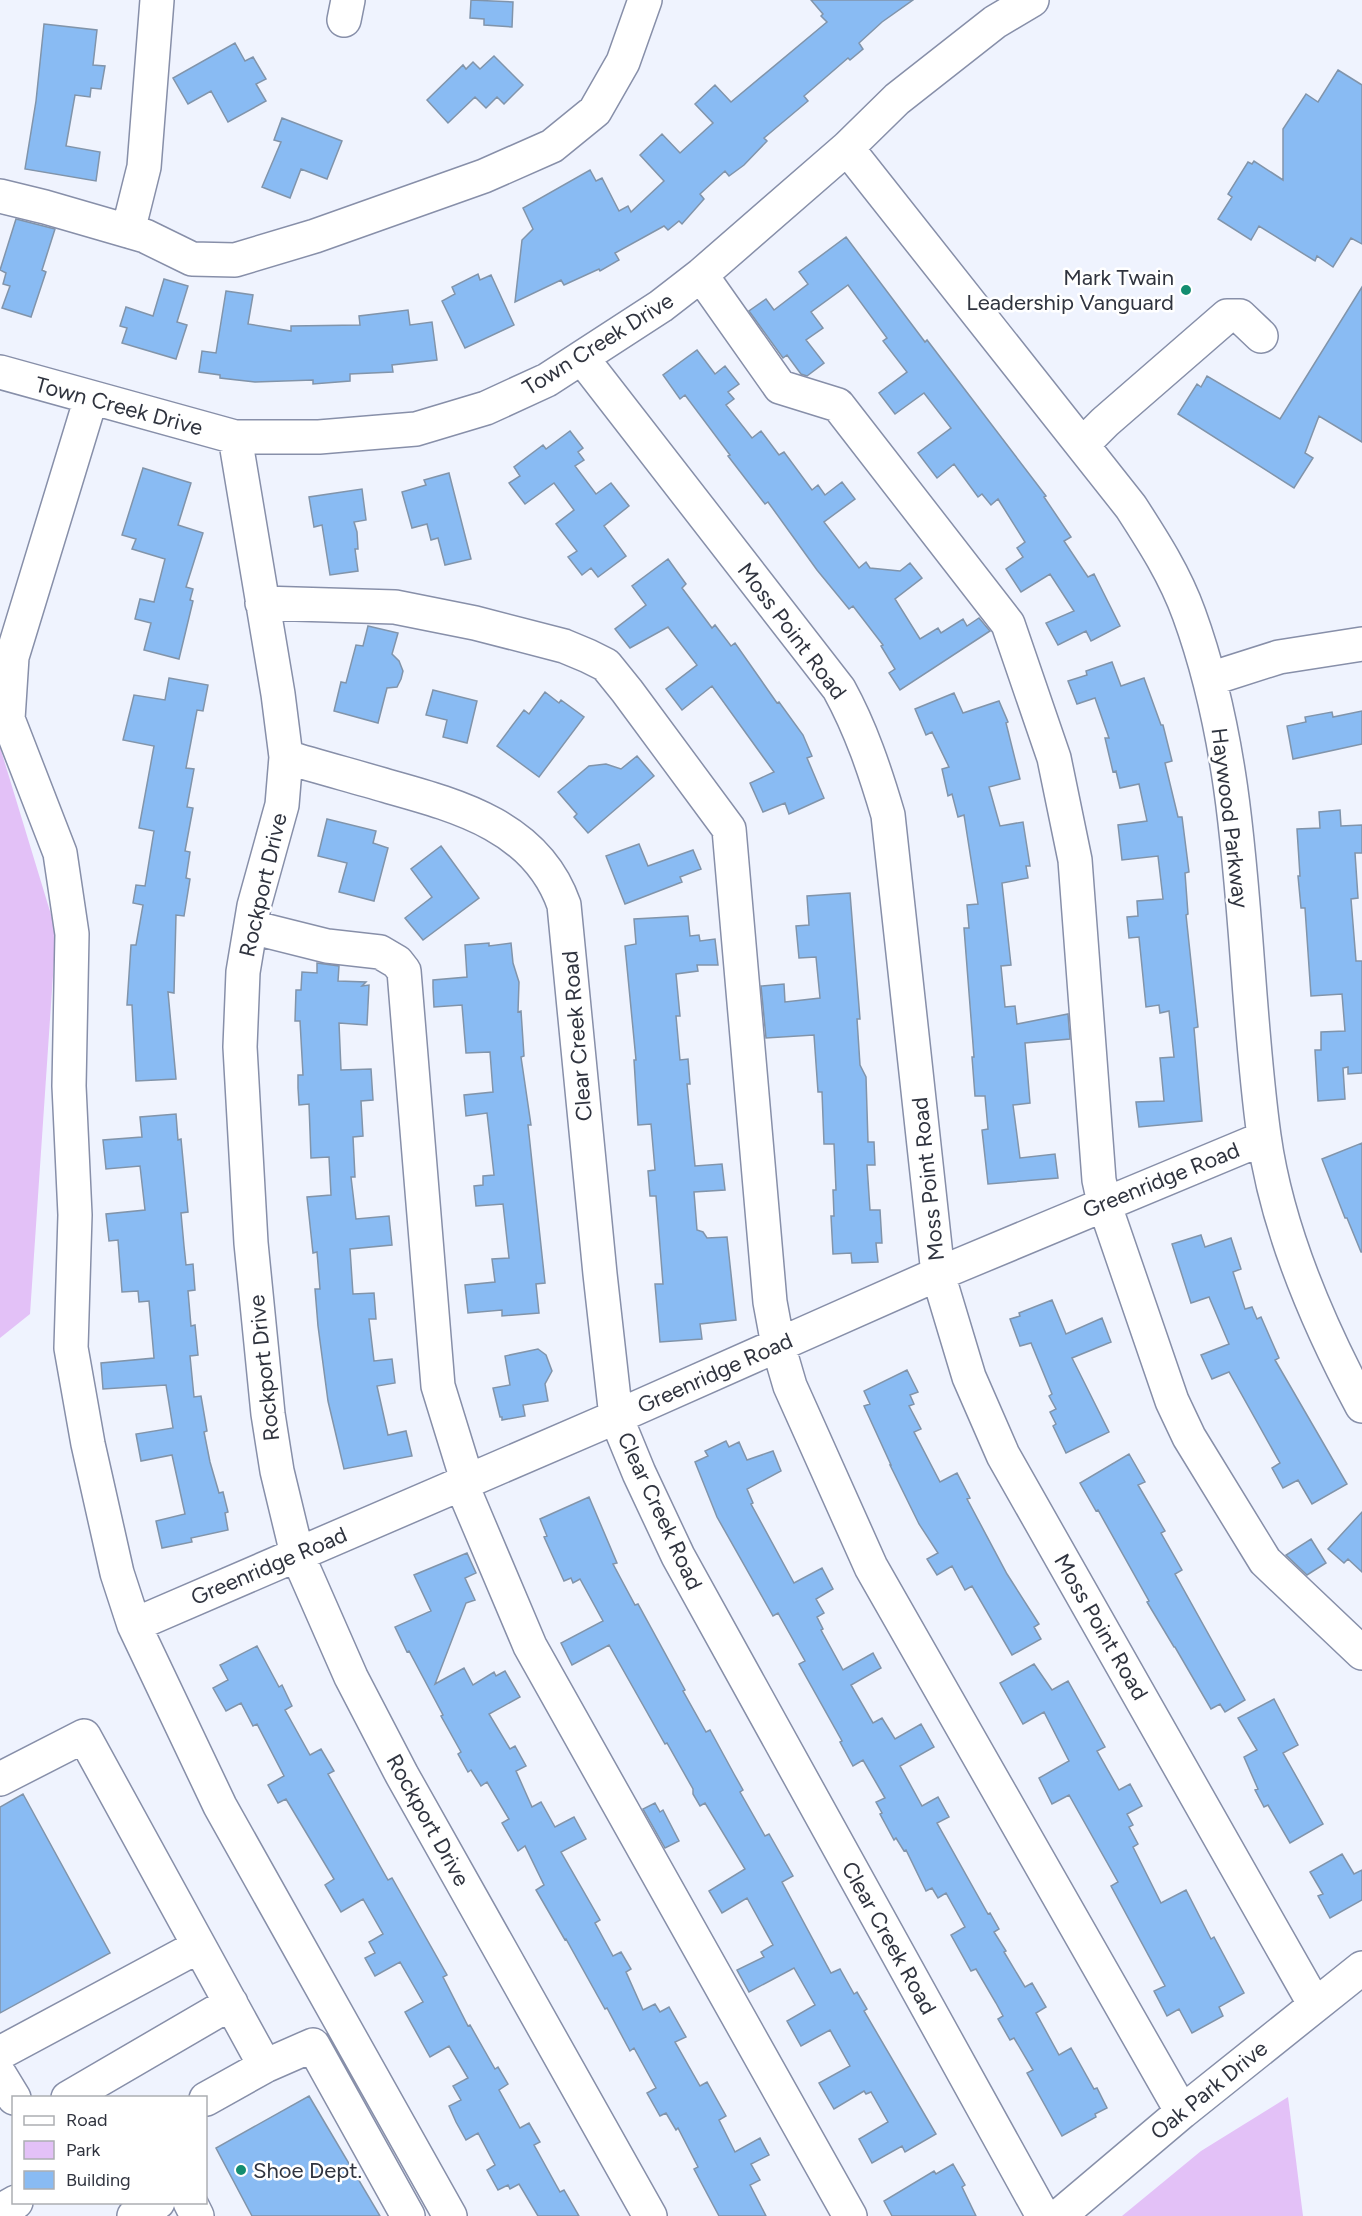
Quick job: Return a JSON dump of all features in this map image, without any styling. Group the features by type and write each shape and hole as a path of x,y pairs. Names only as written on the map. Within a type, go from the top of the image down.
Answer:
{"street":[{"path":"128,231 144,167 157,0"},
{"path":"0,196 145,236 192,259 235,260 315,236 484,176 552,146 595,111 623,62 645,0"},
{"name":"Town Creek Drive","path":"0,372 235,437 319,438 416,429 486,408 547,380 661,306 701,275 847,148 897,99 995,22 1032,0"},
{"name":"Haywood Parkway","path":"847,148 1131,507 1166,561 1189,613 1210,679 1231,784 1264,1138 1280,1210 1314,1309 1362,1406"},
{"path":"701,275 780,387 838,405 1008,624 1054,758 1075,861 1099,1180 1104,1203 1172,1401 1189,1437 1265,1561 1362,1653"},
{"path":"1082,445 1105,422 1227,316 1240,316 1260,336"},
{"name":"Moss Point Road","path":"582,358 839,689 856,721 875,770 888,814 938,1274 969,1377 1003,1455 1315,2005"},
{"path":"91,398 12,657 8,719 60,853 72,934 69,1086 75,1215 71,1348 88,1444 117,1573 134,1625 220,1806 450,2216"},
{"name":"Rockport Drive","path":"235,437 286,757 282,805 254,906 243,972 240,1047 251,1243 268,1414 277,1471 297,1554 351,1677 402,1775 650,2216"},
{"path":"262,603 395,607 475,623 564,646 588,656 606,665 729,829 770,1302 778,1345 790,1386 871,1567 1182,2112"},
{"path":"1210,679 1279,657 1362,644"},
{"name":"Clear Creek Road","path":"286,757 446,802 490,822 533,852 558,886 564,905 616,1417 639,1473 678,1556 1043,2216"},
{"path":"251,927 327,946 380,952 397,962 404,971 438,1386 464,1481 530,1646 850,2216"},
{"name":"Greenridge Road","path":"134,1625 616,1417 938,1274 1264,1138"},
{"path":"0,1779 84,1736 265,2066"},
{"path":"0,2053 199,1946"},
{"name":"Oak Park Drive","path":"1059,2216 1182,2112 1362,1968"},
{"path":"70,2096 231,2003"},
{"path":"207,2098 265,2066 313,2044 408,2216"},
{"path":"0,2075 13,2096"},
{"path":"134,2216 155,2204"}],"green space":[{"path":"0,747 56,931 30,1314 0,1338"},
{"path":"1288,2097 1303,2216 1122,2216 1201,2151"}],"building":[{"path":"471,0 513,2 512,27 484,25 484,19 470,18"},
{"path":"811,0 913,0 882,22 859,43 863,49 850,60 848,58 804,96 808,101 764,138 767,141 744,165 729,176 725,171 700,194 704,199 682,224 679,221 668,230 664,226 615,253 619,260 600,271 599,269 564,285 561,280 515,302 522,240 533,229 523,208 590,170 596,181 602,178 619,211 628,206 631,212 664,181 640,155 662,134 680,153 713,123 695,104 715,85 731,102 827,22"},
{"path":"44,24 97,30 93,65 105,66 101,89 91,88 90,97 75,95 66,146 100,152 96,181 25,169 36,101"},
{"path":"235,43 245,61 253,57 266,79 256,84 266,101 228,122 211,91 188,104 173,78"},
{"path":"494,56 523,85 504,104 497,97 486,108 475,97 448,123 427,100 463,65 466,69 473,62 480,69"},
{"path":"1338,70 1362,85 1362,244 1351,238 1333,267 1317,256 1315,261 1259,226 1251,240 1218,219 1232,197 1228,194 1248,162 1252,164 1254,161 1283,180 1283,129 1306,94 1318,102"},
{"path":"282,118 342,141 327,179 301,169 290,198 262,187 281,142 274,140"},
{"path":"16,219 55,229 42,270 46,272 31,317 2,308 10,286 3,284 6,273 0,270"},
{"path":"846,237 1046,496 1044,497 1071,537 1064,541 1088,577 1094,574 1120,626 1091,641 1086,631 1058,645 1046,623 1074,611 1050,574 1021,592 1006,569 1023,557 1017,548 1025,542 998,499 991,505 982,494 978,497 954,464 937,478 918,453 951,428 924,393 895,414 879,393 907,372 883,341 887,338 848,285 811,312 823,328 806,340 824,363 807,376 801,374 787,355 783,358 749,311 766,299 774,310 808,284 799,272"},
{"path":"478,274 480,280 491,275 514,325 465,348 442,301 455,294 452,287"},
{"path":"164,279 188,286 177,322 187,325 176,359 122,343 127,328 120,326 126,307 153,316"},
{"path":"1362,287 1362,442 1319,416 1305,453 1313,458 1294,488 1178,414 1197,384 1201,387 1207,376 1280,419"},
{"path":"226,291 253,295 248,324 291,331 291,326 360,325 359,316 408,310 410,325 432,322 437,360 392,365 393,372 350,374 350,381 313,384 313,380 255,382 220,378 220,375 199,372 202,351 216,353"},
{"path":"697,350 715,374 725,366 739,384 728,392 734,399 726,405 752,438 761,431 779,455 784,452 812,490 818,485 825,495 842,482 855,499 824,522 859,568 866,562 870,568 900,571 910,563 922,578 895,599 920,639 938,628 941,633 963,619 967,626 979,618 990,631 900,690 889,673 895,669 881,646 883,645 853,606 849,609 817,570 768,502 765,504 728,456 730,455 685,395 680,399 663,375"},
{"path":"570,431 583,448 578,452 584,460 575,466 596,494 611,483 629,506 604,526 626,556 598,577 591,568 582,575 568,557 577,551 556,524 574,510 554,483 525,504 509,483 520,476 514,467 543,445 546,449"},
{"path":"143,468 191,483 178,525 203,533 186,587 193,589 190,600 193,601 179,659 144,650 151,623 135,619 140,599 154,602 165,559 132,549 136,539 122,535"},
{"path":"449,473 471,559 445,565 438,538 431,540 427,524 412,528 402,492 426,485 424,480"},
{"path":"362,489 366,520 354,522 357,532 358,549 355,549 358,571 330,575 322,525 314,527 309,497"},
{"path":"668,559 686,584 682,588 712,628 715,625 731,646 735,643 777,703 779,702 803,735 812,756 807,758 824,798 789,814 785,803 763,812 750,783 774,772 712,686 682,710 666,689 697,665 668,627 630,648 615,629 646,605 632,586"},
{"path":"368,626 398,633 392,654 399,661 403,671 397,687 387,688 378,723 334,711 341,682 346,683 356,645 363,646"},
{"path":"1112,662 1121,686 1144,678 1161,725 1163,725 1172,761 1165,763 1178,817 1182,817 1189,872 1185,873 1188,914 1186,915 1198,1027 1194,1028 1202,1121 1139,1127 1136,1102 1164,1101 1160,1058 1174,1057 1169,1011 1160,1013 1159,1005 1146,1007 1139,937 1129,938 1127,917 1138,916 1137,901 1163,899 1158,856 1122,860 1118,825 1147,821 1139,784 1120,788 1116,771 1113,772 1105,738 1109,738 1095,698 1077,704 1068,681 1087,675 1086,671"},
{"path":"169,678 208,685 203,711 197,710 186,768 194,769 187,807 193,808 185,851 190,852 186,878 190,879 184,916 176,915 174,993 168,992 176,1079 136,1081 132,1005 127,1005 131,945 136,945 143,905 133,903 136,885 145,886 154,831 139,828 154,746 123,740 134,695 165,700"},
{"path":"433,690 477,701 467,743 443,737 447,720 426,715"},
{"path":"545,692 559,703 561,700 584,717 539,777 497,746 524,710 529,714"},
{"path":"954,693 963,713 999,701 1008,722 1006,723 1020,779 989,787 1000,826 1023,822 1030,866 1026,866 1028,878 1002,883 1011,965 1001,966 1005,1007 1015,1006 1017,1024 1068,1014 1070,1039 1025,1043 1030,1103 1013,1105 1020,1158 1055,1154 1058,1178 988,1184 982,1130 988,1129 985,1096 975,1096 964,928 969,928 967,905 978,904 964,815 958,817 952,794 948,796 942,769 949,767 932,732 926,735 915,709"},
{"path":"1362,711 1362,744 1293,759 1287,726 1306,722 1305,717 1332,712 1333,717"},
{"path":"637,756 654,776 588,833 574,817 577,814 558,792 589,766 606,764 621,769"},
{"path":"1340,810 1341,826 1362,825 1362,853 1355,853 1358,898 1351,899 1356,961 1362,961 1362,1073 1348,1074 1348,1067 1343,1068 1345,1099 1318,1101 1315,1050 1321,1050 1321,1032 1345,1031 1342,994 1311,996 1305,908 1301,908 1298,876 1300,876 1297,829 1320,828 1319,812"},
{"path":"327,819 376,831 373,843 388,848 374,901 339,892 347,863 318,856"},
{"path":"639,844 648,866 693,850 701,869 680,877 682,882 625,904 606,856"},
{"path":"441,846 479,898 423,940 405,918 432,897 411,869"},
{"path":"850,893 860,1019 857,1019 860,1065 866,1077 868,1142 874,1142 875,1165 867,1165 870,1210 880,1210 882,1243 876,1243 878,1262 852,1263 851,1253 833,1254 831,1216 834,1216 833,1190 836,1190 834,1144 824,1144 822,1092 818,1092 814,1035 766,1038 761,986 784,984 785,1002 820,998 816,957 799,958 796,926 809,925 807,896"},
{"path":"688,916 690,936 699,935 700,941 715,939 718,965 697,965 698,971 676,974 680,1016 676,1016 680,1060 688,1059 690,1084 687,1084 695,1166 722,1164 725,1190 694,1192 697,1230 703,1232 707,1238 727,1237 736,1320 700,1324 702,1339 660,1342 655,1284 663,1284 656,1196 650,1196 648,1171 655,1170 651,1124 638,1125 634,1060 636,1060 625,946 636,944 634,919"},
{"path":"489,943 489,946 511,943 513,963 519,982 518,1012 521,1011 524,1056 521,1057 531,1125 528,1125 545,1283 536,1284 539,1313 502,1316 502,1310 468,1313 465,1285 495,1282 492,1259 509,1258 503,1204 476,1206 474,1186 483,1185 483,1176 494,1175 487,1113 466,1116 464,1095 493,1092 490,1052 466,1053 462,1005 434,1007 433,980 467,977 465,945"},
{"path":"317,963 339,966 338,981 366,982 362,986 369,985 367,1025 339,1023 341,1070 371,1069 373,1100 361,1101 363,1136 353,1137 355,1177 351,1177 356,1219 389,1216 392,1245 350,1249 353,1294 374,1293 376,1319 369,1319 374,1361 392,1359 395,1383 377,1386 388,1435 406,1431 412,1456 344,1469 328,1401 315,1289 320,1289 317,1252 313,1253 307,1197 331,1195 329,1157 311,1158 309,1104 299,1105 298,1088 298,1075 303,1075 300,1021 295,1021 296,990 301,990 302,972 317,973"},
{"path":"176,1114 178,1140 181,1139 188,1212 181,1213 186,1265 193,1264 195,1290 188,1291 191,1326 195,1325 198,1355 190,1356 194,1397 201,1396 207,1431 204,1432 210,1462 219,1493 223,1492 228,1512 225,1513 228,1530 191,1538 192,1542 162,1548 156,1521 185,1514 172,1455 141,1461 136,1434 173,1428 166,1385 103,1389 101,1363 154,1358 149,1301 139,1302 138,1291 122,1292 118,1240 109,1241 106,1214 145,1210 140,1166 106,1169 103,1140 142,1137 140,1117"},
{"path":"1362,1143 1362,1252 1361,1252 1322,1159"},
{"path":"1201,1235 1205,1247 1231,1238 1241,1269 1233,1272 1245,1309 1252,1307 1257,1319 1261,1317 1279,1358 1275,1360 1347,1484 1312,1504 1298,1480 1283,1488 1272,1468 1280,1463 1229,1372 1212,1379 1201,1355 1229,1344 1209,1297 1191,1303 1172,1244"},
{"path":"1052,1300 1066,1334 1102,1318 1111,1342 1072,1358 1109,1432 1066,1453 1053,1426 1056,1424 1050,1412 1056,1409 1049,1396 1052,1394 1031,1343 1020,1346 1010,1319"},
{"path":"538,1349 546,1355 552,1371 545,1384 548,1401 523,1405 525,1416 502,1420 493,1388 510,1385 505,1356"},
{"path":"907,1370 918,1392 910,1395 914,1404 909,1406 921,1429 914,1432 940,1482 957,1473 970,1498 967,1499 1007,1574 1039,1624 1034,1627 1041,1639 1012,1655 972,1586 965,1590 952,1566 937,1575 927,1559 938,1553 919,1524 864,1406 870,1404 864,1391"},
{"path":"726,1441 729,1447 739,1442 747,1460 773,1451 781,1471 747,1489 753,1503 751,1504 794,1583 822,1568 833,1589 816,1599 824,1613 817,1617 823,1629 821,1630 843,1670 873,1653 881,1668 851,1685 873,1723 882,1718 895,1739 921,1724 934,1747 900,1766 922,1806 938,1797 949,1817 937,1823 988,1914 990,1913 999,1929 994,1932 1006,1951 1004,1952 1025,1987 1032,1983 1046,2007 1036,2013 1059,2055 1071,2048 1107,2108 1095,2114 1096,2117 1062,2136 1027,2073 1033,2070 1014,2038 1010,2040 998,2019 1003,2016 996,2003 976,1969 971,1971 951,1935 965,1927 946,1893 938,1898 932,1888 926,1891 906,1850 904,1851 896,1838 894,1840 876,1802 885,1798 863,1760 853,1766 840,1742 842,1741 799,1664 805,1661 778,1613 773,1616 717,1517 695,1462 708,1456 705,1451"},
{"path":"1129,1454 1145,1482 1138,1485 1165,1531 1161,1533 1182,1570 1175,1574 1245,1700 1225,1712 1220,1704 1211,1709 1147,1602 1149,1601 1098,1510 1096,1511 1080,1483"},
{"path":"589,1497 617,1563 613,1564 635,1605 638,1604 706,1732 710,1730 743,1790 740,1792 765,1836 769,1834 793,1876 782,1882 831,1973 840,1969 854,1994 857,1992 867,2009 864,2011 936,2134 905,2152 902,2146 872,2163 859,2139 888,2122 871,2092 866,2094 864,2091 834,2109 819,2083 850,2066 830,2030 801,2046 787,2021 815,2005 794,1968 749,1992 737,1970 764,1957 761,1952 773,1945 747,1898 722,1913 709,1891 745,1869 705,1803 700,1806 667,1743 665,1744 609,1645 572,1665 561,1643 603,1621 580,1579 573,1583 571,1578 564,1581 544,1537 547,1536 540,1519"},
{"path":"1362,1512 1362,1572 1348,1559 1344,1563 1328,1549"},
{"path":"1311,1539 1326,1563 1307,1575 1286,1555"},
{"path":"467,1553 476,1573 465,1578 475,1600 466,1603 435,1684 464,1668 473,1685 494,1672 496,1676 505,1671 520,1697 489,1714 510,1749 515,1746 526,1766 516,1771 532,1807 541,1802 555,1827 574,1817 586,1839 561,1852 600,1920 595,1923 613,1956 621,1952 631,1969 626,1972 643,2010 655,2004 660,2012 669,2007 686,2037 675,2042 700,2086 707,2082 726,2116 719,2120 735,2152 760,2138 769,2155 751,2164 760,2180 750,2185 766,2216 719,2216 694,2169 698,2167 678,2128 676,2130 666,2113 660,2116 647,2093 656,2088 634,2048 630,2051 607,2008 605,2009 536,1890 544,1885 525,1846 518,1851 502,1823 509,1819 487,1782 481,1786 471,1770 468,1772 458,1754 461,1752 441,1716 443,1715 395,1627 431,1611 414,1575"},
{"path":"257,1646 279,1687 282,1685 292,1706 285,1710 310,1755 321,1749 334,1771 328,1774 388,1880 392,1878 447,1975 443,1977 468,2026 470,2025 495,2069 498,2067 508,2084 499,2090 520,2128 529,2123 540,2142 534,2145 560,2192 564,2190 579,2216 538,2216 519,2184 510,2189 508,2185 498,2190 487,2170 495,2165 478,2133 466,2140 449,2106 461,2100 453,2086 468,2078 449,2046 430,2057 405,2012 423,2002 400,1962 375,1976 365,1958 375,1953 369,1942 383,1934 363,1899 341,1912 325,1885 334,1879 286,1799 278,1803 268,1785 284,1776 257,1724 253,1726 241,1703 226,1711 213,1688 228,1680 220,1665"},
{"path":"1034,1664 1052,1690 1068,1681 1105,1747 1097,1751 1119,1790 1130,1784 1142,1806 1127,1814 1133,1825 1129,1827 1138,1844 1133,1847 1161,1903 1186,1890 1211,1939 1214,1937 1244,1993 1219,2007 1223,2016 1192,2033 1179,2009 1167,2016 1154,1991 1165,1986 1111,1886 1118,1882 1069,1795 1052,1804 1039,1778 1069,1761 1044,1712 1023,1724 1000,1683"},
{"path":"1274,1699 1298,1745 1283,1753 1323,1824 1290,1843 1268,1805 1264,1807 1255,1790 1258,1789 1244,1757 1257,1750 1238,1718"},
{"path":"23,1794 110,1953 0,2013 0,1807"},
{"path":"655,1803 660,1812 663,1810 679,1841 665,1848 643,1809"},
{"path":"1342,1854 1354,1874 1362,1870 1362,1900 1330,1918 1318,1896 1323,1894 1310,1872"},
{"path":"309,2096 380,2216 252,2216 216,2148"},
{"path":"953,2164 965,2185 962,2187 976,2216 892,2216 884,2201 934,2171 936,2174"}],"place":[{"name":"Mark Twain Leadership Vanguard","path":"1186,290"},
{"name":"Shoe Dept.","path":"241,2170"}]}
